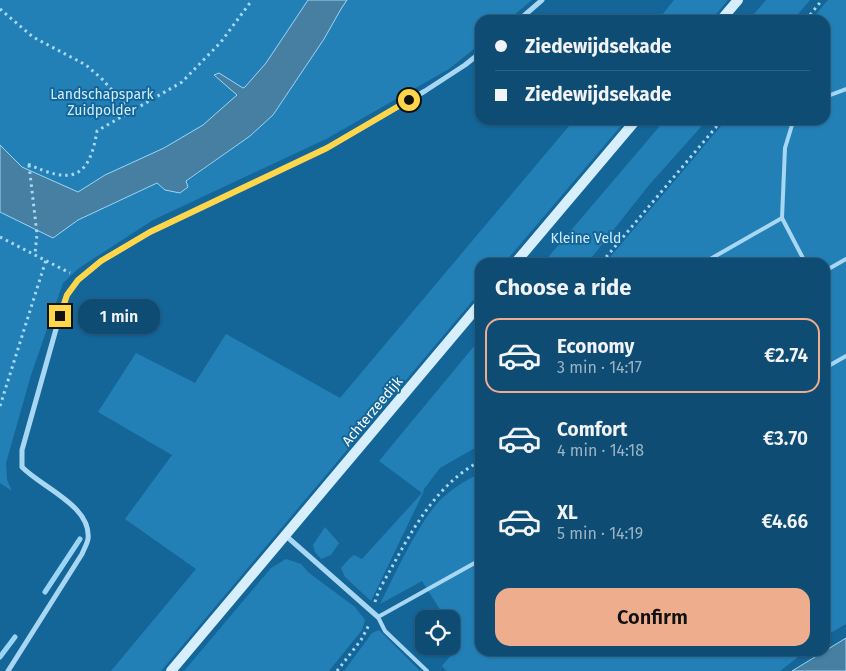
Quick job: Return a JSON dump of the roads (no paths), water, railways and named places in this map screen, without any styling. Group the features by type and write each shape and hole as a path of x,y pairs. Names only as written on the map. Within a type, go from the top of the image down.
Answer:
{"main road":[{"path":"725,15 738,0"},
{"path":"519,258 632,125"},
{"name":"Achterzeedijk","path":"171,671 475,310"}],"street":[{"path":"525,15 542,0"},
{"path":"8,671 82,554 88,540 88,528 73,506 31,476 22,467 22,450 60,316 67,295 78,280 101,261 150,232 327,148 425,91 475,57"},
{"path":"284,535 378,617"}],"lane":[{"path":"830,95 846,89"},
{"path":"792,125 785,148 782,218 803,258"},
{"path":"712,258 782,218"},
{"path":"830,268 846,259"},
{"path":"830,365 846,356"},
{"path":"427,671 385,631 378,617 475,563"}],"waterway":[{"path":"45,592 80,539"},
{"path":"0,657 15,637"}],"park label":[{"name":"Landschapspark Zuidpolder","path":"102,102"},
{"name":"Kleine Veld","path":"586,238"}]}
